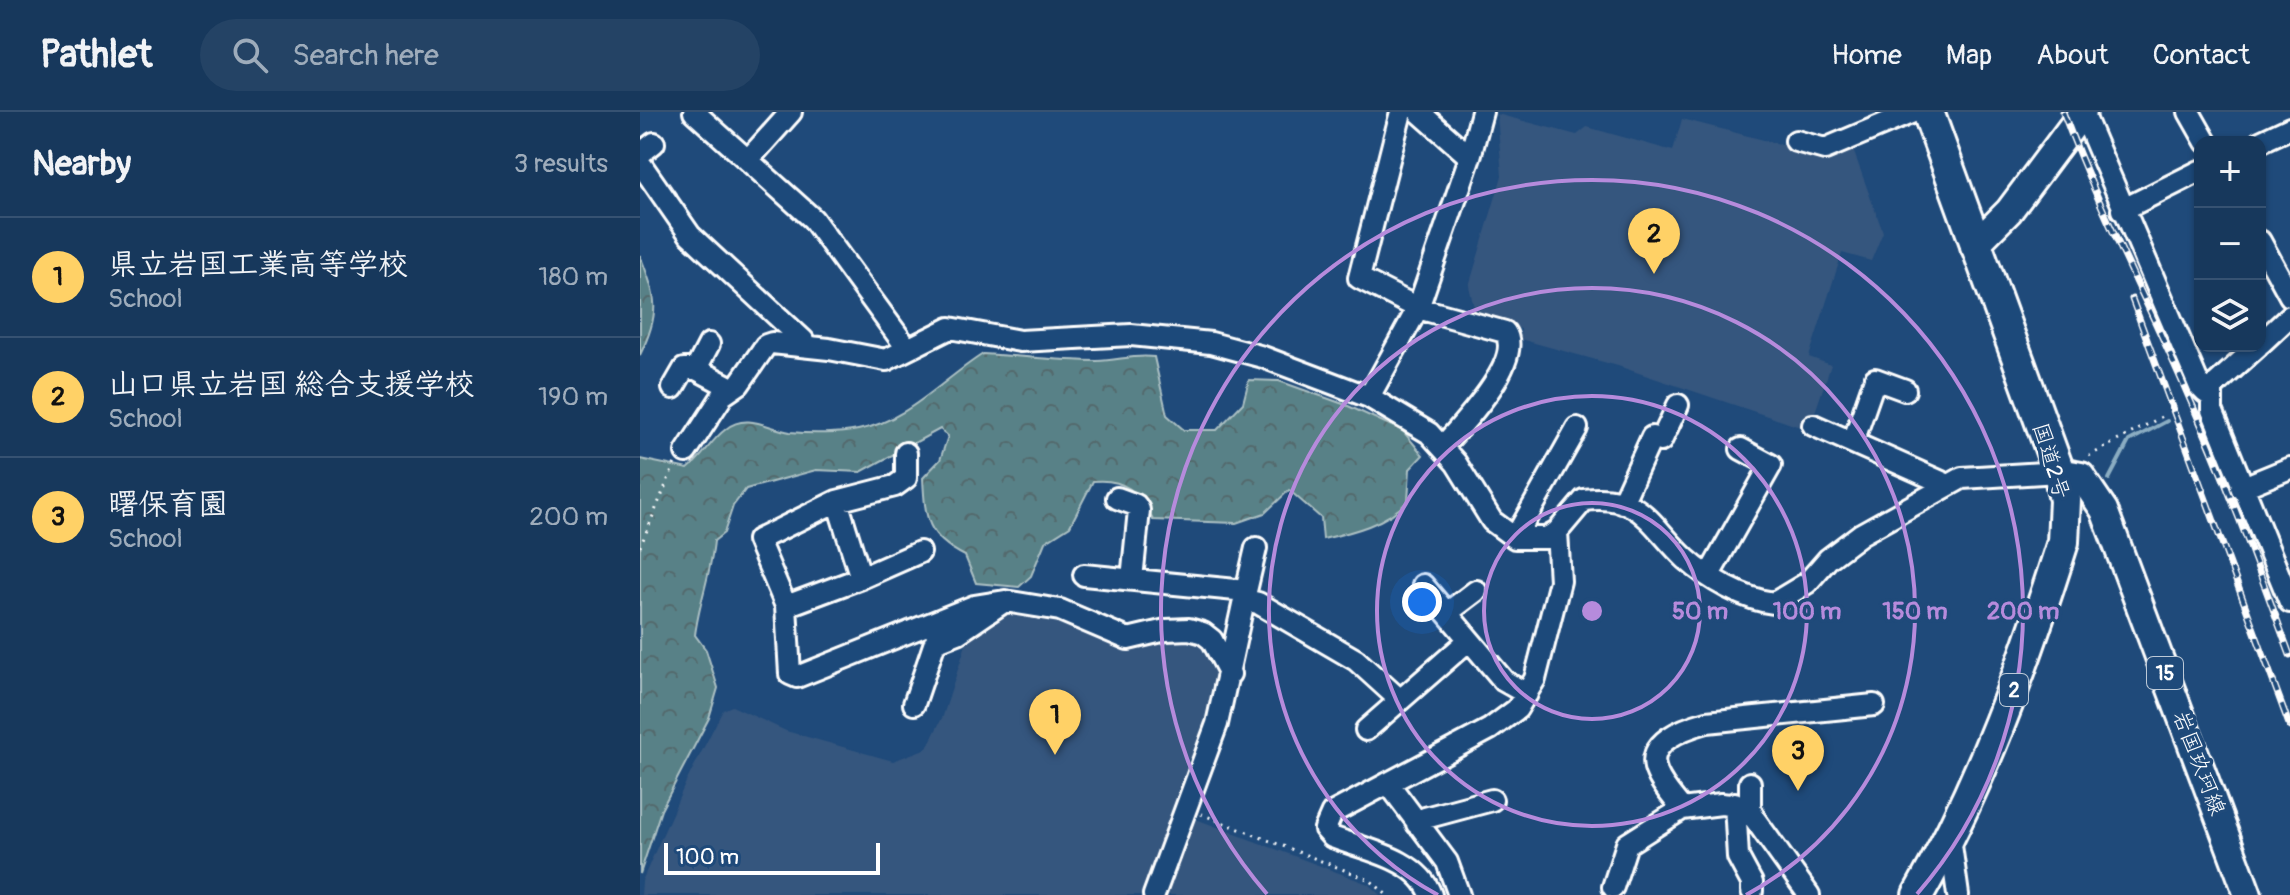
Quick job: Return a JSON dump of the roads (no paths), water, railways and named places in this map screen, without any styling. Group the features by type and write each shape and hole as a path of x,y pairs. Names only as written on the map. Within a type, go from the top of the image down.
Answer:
{"highway":[{"name":"国道2号","path":"1918,895 1950,838 2004,718 2063,542 2065,500 2059,472 1974,246 1928,112"}],"main road":[{"path":"1974,246 2009,211 2083,112"},
{"name":"岩国玖珂線","path":"2059,472 2081,476 2104,510 2248,895"}],"street":[{"path":"748,160 791,112"},
{"path":"1401,112 1359,278 1418,308 1505,332 1509,338 1507,365 1443,446"},
{"path":"1419,112 1470,157"},
{"path":"1369,397 1418,308 1470,157 1482,112"},
{"path":"1796,141 1825,149 1913,112"},
{"path":"2083,112 2122,210 2200,387 2213,397 2241,488 2290,602"},
{"path":"2189,112 2203,136"},
{"path":"700,114 813,219 907,348"},
{"path":"2266,139 2290,128"},
{"path":"640,163 690,235 803,340 803,345"},
{"path":"2122,210 2194,174"},
{"path":"2266,252 2290,296"},
{"path":"2266,338 2290,316"},
{"path":"686,452 730,387 739,384 766,345 803,345 886,360 950,328 1020,341 1169,336 1263,357 1369,397 1429,433 1443,446 1492,521 1515,538 1546,538 1557,532 1584,500 1598,498 1622,503 1646,513 1687,560 1709,575 1740,593 1774,603 1807,583 1828,559 1861,534 1962,478 2059,472"},
{"path":"696,369 709,344"},
{"path":"2213,397 2253,352"},
{"path":"673,388 684,369 696,369 730,387"},
{"path":"1853,442 1875,379 1905,390"},
{"path":"1622,503 1652,437 1661,441 1678,405"},
{"path":"1813,425 1948,485"},
{"path":"1515,538 1577,428"},
{"path":"1709,575 1771,465 1741,449"},
{"path":"906,453 906,478 895,486 837,501 758,540 786,606 790,674 797,677 974,606 1005,601 1060,610 1128,639 1166,630 1189,629 1203,633 1212,640 1230,674"},
{"path":"2241,488 2290,468"},
{"path":"1117,498 1136,505 1139,510 1132,579"},
{"path":"837,501 861,578"},
{"path":"1431,895 1420,875 1407,866 1332,837 1325,829 1332,813 1490,729 1517,709 1527,694 1545,648 1560,581 1557,532"},
{"path":"1154,895 1217,724 1256,548"},
{"path":"786,606 920,552"},
{"path":"1084,575 1246,596 1356,660 1400,700"},
{"path":"1423,585 1504,681 1527,694"},
{"path":"1447,613 1476,591"},
{"path":"914,704 935,642 958,633 1005,601"},
{"path":"1366,730 1469,640"},
{"path":"1682,809 1656,772 1655,760 1664,741 1682,729 1707,722 1874,705"},
{"path":"1388,783 1452,870 1459,895"},
{"path":"1750,783 1742,805 1738,857 1752,883 1752,891"},
{"path":"1417,824 1425,818 1492,800"},
{"path":"1613,887 1627,844 1682,809 1742,805"},
{"path":"1742,805 1809,895"},
{"path":"1950,838 1958,895"}],"waterway":[{"path":"2220,396 2290,331"},
{"path":"2109,479 2129,441 2167,421"}],"railway":[{"path":"2063,112 2215,459 2290,655"},
{"path":"2132,299 2290,727"}],"place":[{"name":"山口県立岩国 総合支援学校","path":"1654,274"},
{"name":"県立岩国工業高等学校","path":"1055,755"},
{"name":"曙保育園","path":"1798,791"}]}
